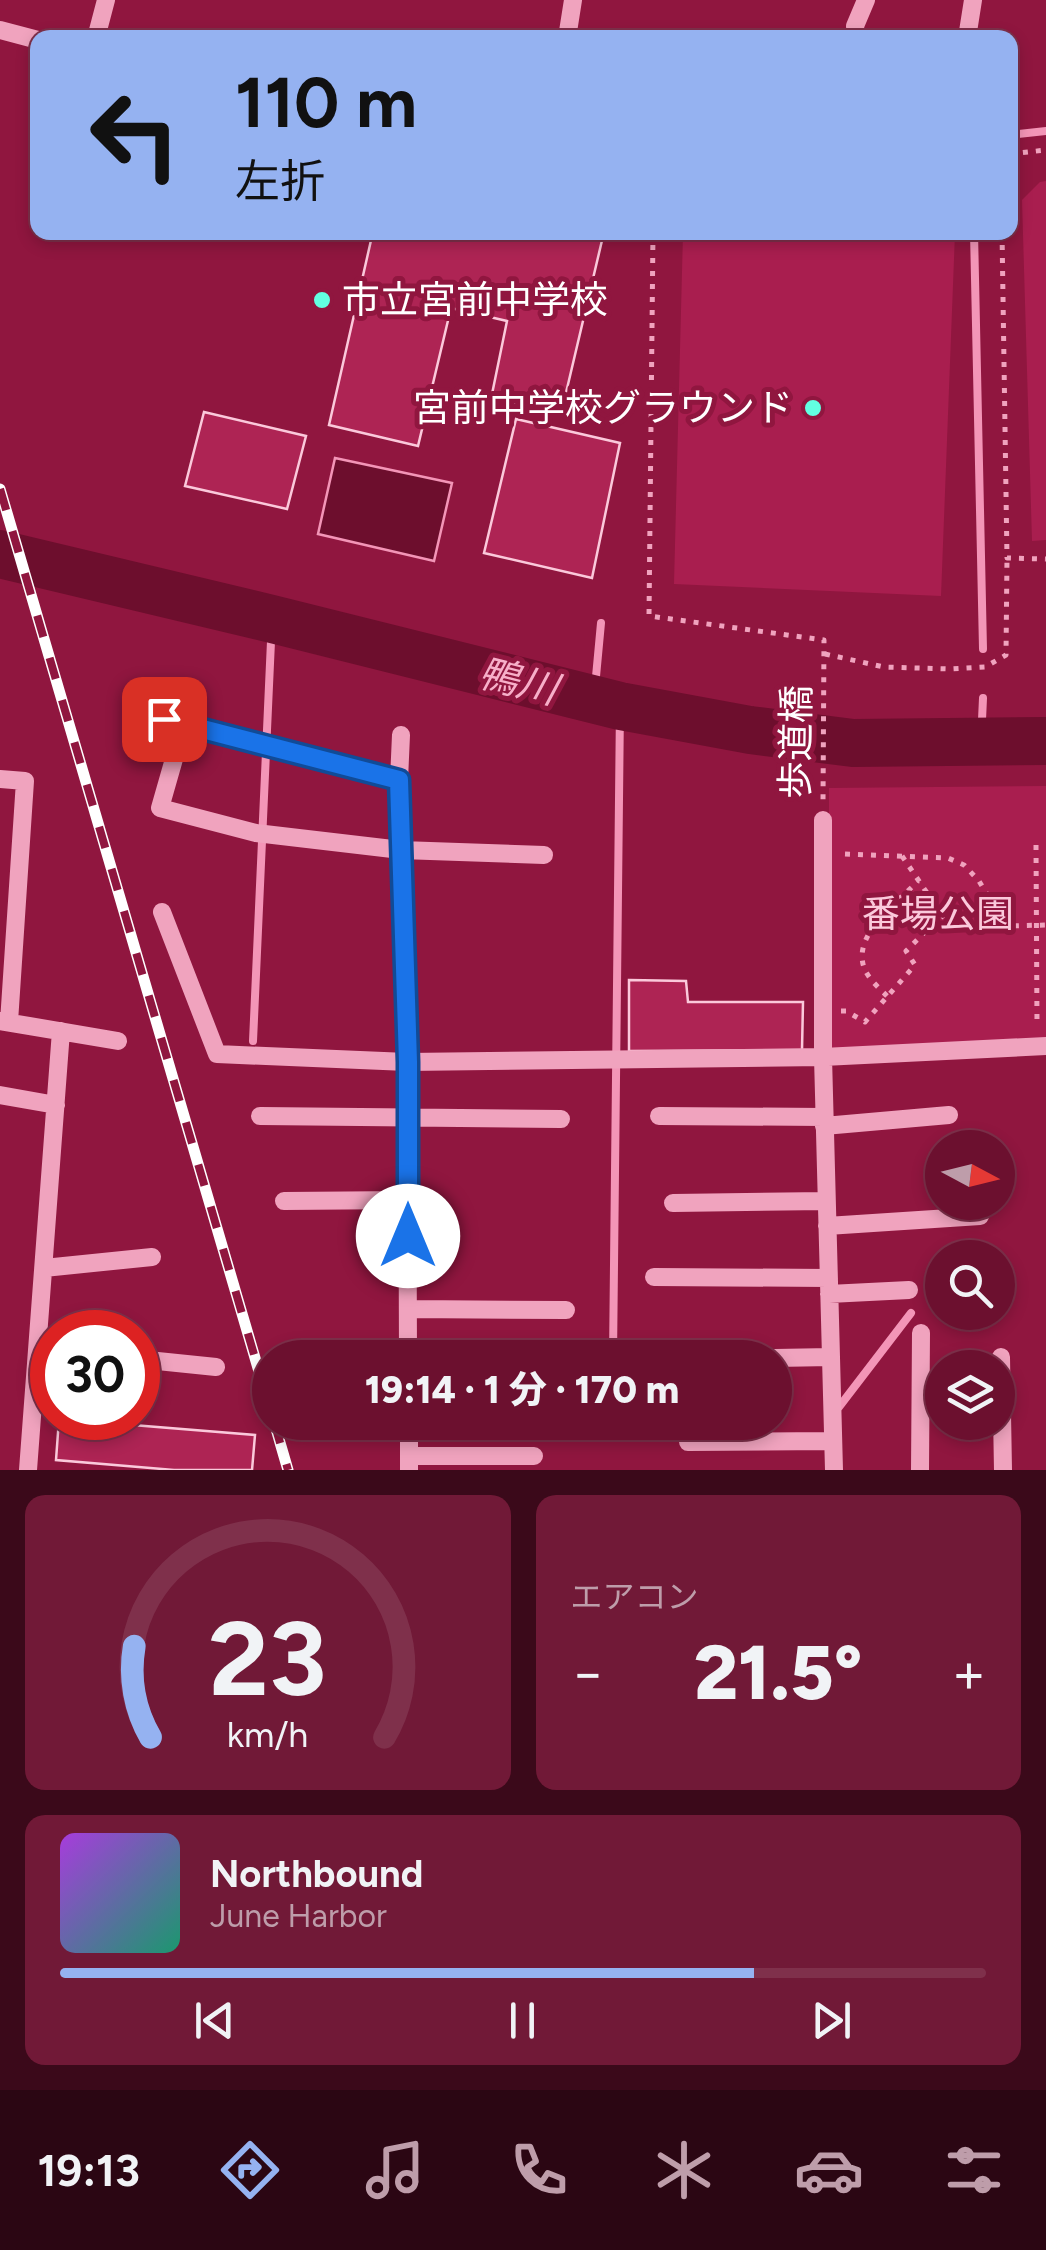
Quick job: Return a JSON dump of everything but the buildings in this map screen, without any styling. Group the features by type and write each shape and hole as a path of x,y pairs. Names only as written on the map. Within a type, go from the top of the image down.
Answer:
{"street":[{"path":"98,30 106,0"},
{"path":"568,30 573,0"},
{"path":"855,30 866,0"},
{"path":"968,30 973,0"},
{"path":"0,30 30,38"},
{"path":"164,719 399,780"},
{"path":"184,724 160,808 256,833 401,850 544,855"},
{"path":"401,735 408,1062 408,1340"},
{"path":"0,780 25,781 8,904 4,1022 118,1041"},
{"path":"823,820 824,1121 834,1470"},
{"path":"162,912 217,1054 408,1062 823,1057 1042,1046"},
{"path":"45,1310 61,1031"},
{"path":"0,1095 56,1105"},
{"path":"659,1116 824,1121 949,1115"},
{"path":"260,1116 561,1119"},
{"path":"284,1200 408,1200"},
{"path":"674,1203 826,1201"},
{"path":"827,1226 925,1220"},
{"path":"44,1268 152,1257"},
{"path":"654,1277 908,1290"},
{"path":"408,1309 566,1310"},
{"path":"920,1470 921,1333"},
{"path":"792,1358 831,1358"},
{"path":"160,1361 216,1367"},
{"path":"28,1470 32,1440"},
{"path":"1003,1440 1004,1470"},
{"path":"688,1442 833,1442"},
{"path":"409,1463 534,1456"}],"path":[{"path":"1018,153 1046,150"},
{"path":"653,240 649,616 824,640 824,654 884,667 950,669 985,667 1006,655 1002,240"},
{"path":"1007,558 1046,559"},
{"name":"歩道橋","path":"823,820 824,654"},
{"path":"1036,846 1042,1046"},
{"path":"823,854 948,858 964,865 979,881 992,901 998,926"},
{"path":"902,856 950,924 961,928 1046,925"},
{"path":"887,996 866,971 861,956 866,934 918,881"},
{"path":"823,1012 846,1011 865,1022 916,966 906,950 942,915"}],"green space":[{"path":"1046,181 1046,540 1032,541 1022,200"},
{"name":"宮前中学校グラウンド","path":"683,240 955,240 941,596 674,584"},
{"name":"番場公園","path":"1046,786 1046,1039 829,1052 829,788"}],"shaded area":[{"path":"335,458 452,483 434,561 318,534"}],"waterway":[{"path":"1018,134 1046,131"},
{"path":"974,240 983,649"},
{"name":"鴨川","path":"0,554 620,706 750,730 853,743 1046,741"},
{"path":"253,1041 272,619"},
{"path":"594,698 601,623"},
{"path":"981,742 983,698"},
{"path":"613,1340 620,706"},
{"path":"839,1407 911,1313"}],"railway":[{"path":"0,489 252,1348"},
{"path":"279,1440 288,1470"}],"place":[{"name":"市立宮前中学校","path":"322,300"},
{"name":"宮前中学校グラウンド","path":"813,408"}],"route":[{"path":"164,719 399,780 408,1062 408,1236"}]}
